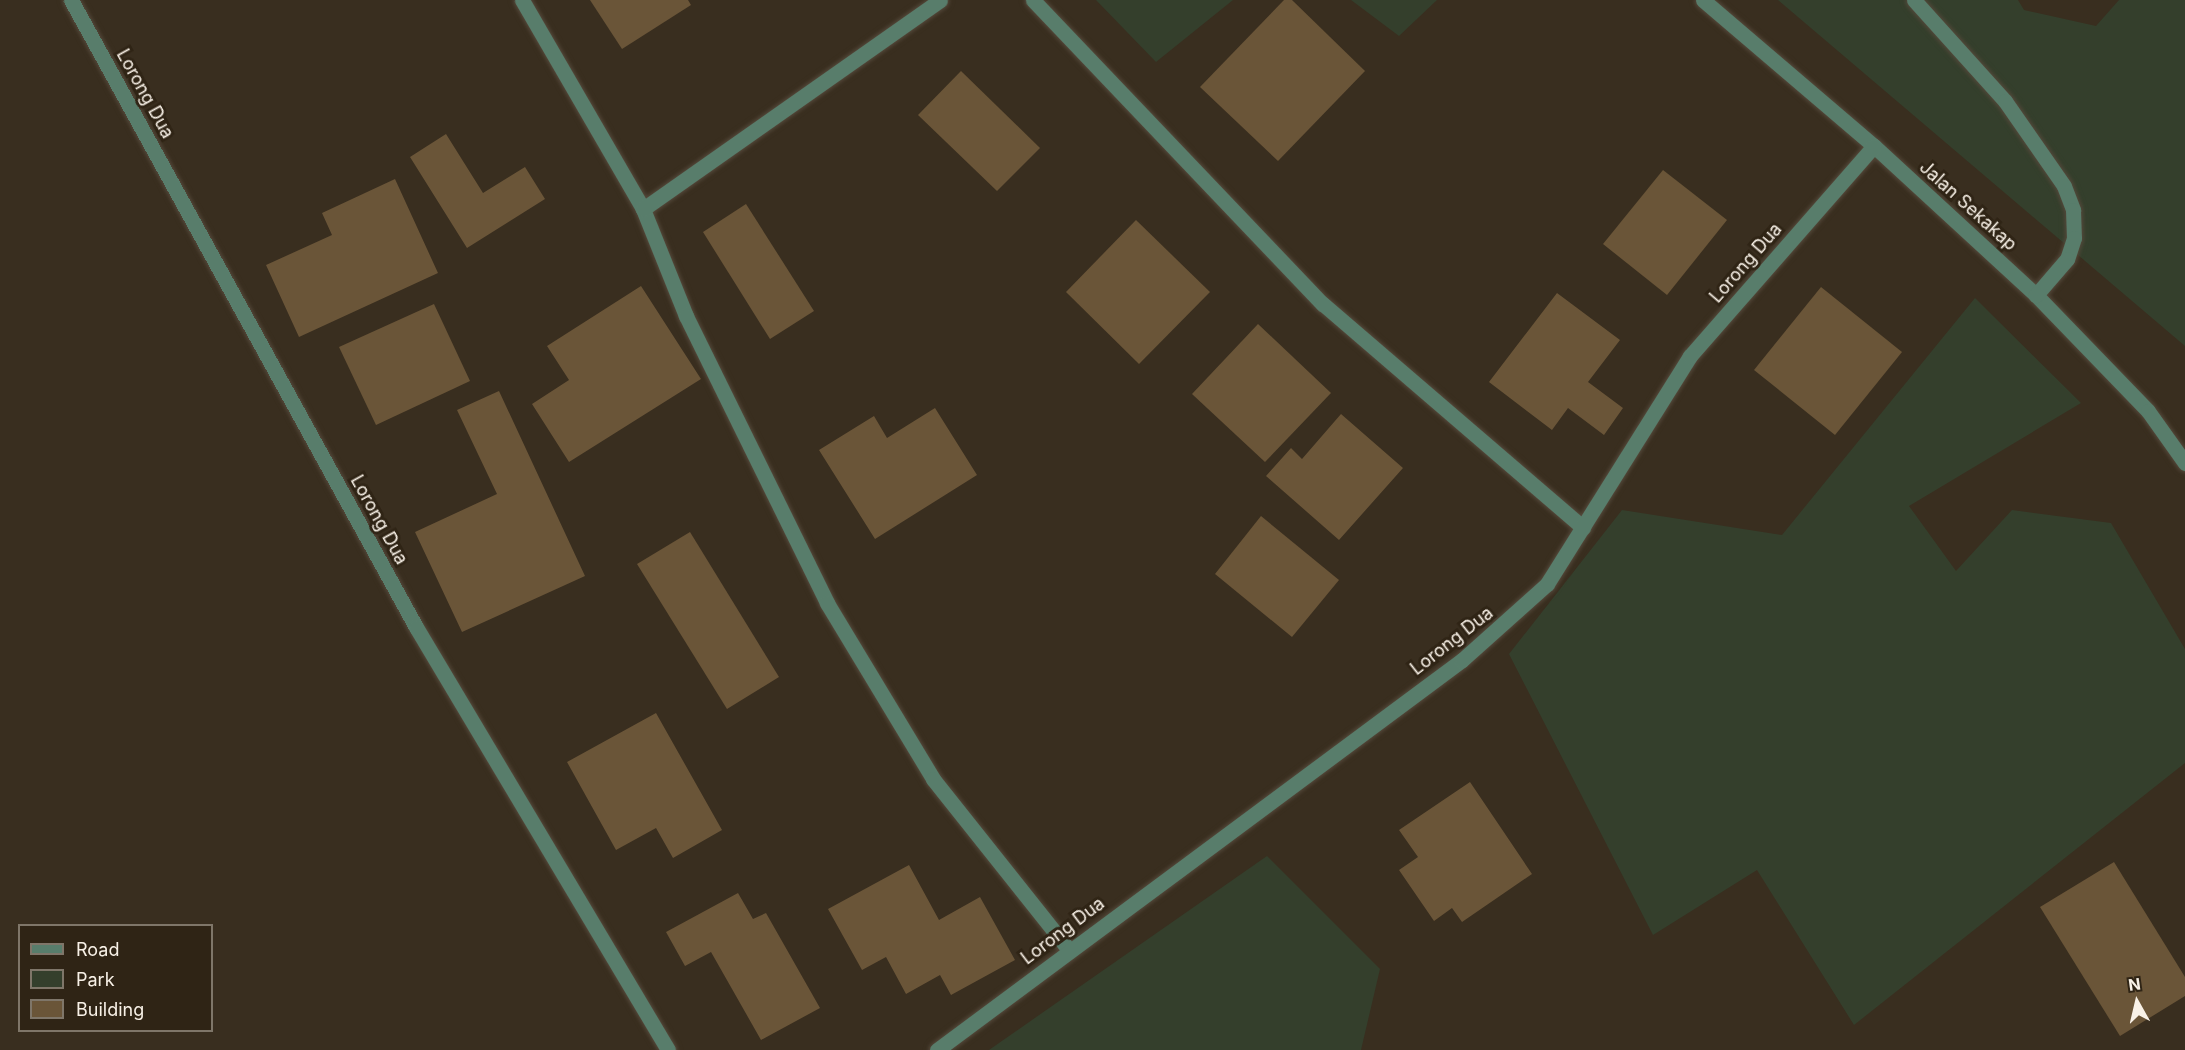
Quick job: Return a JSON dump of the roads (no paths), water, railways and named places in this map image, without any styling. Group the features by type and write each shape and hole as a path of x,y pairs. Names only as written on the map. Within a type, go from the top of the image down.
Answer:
{"street":[{"name":"Lorong Dua","path":"71,0 416,627 668,1050"},
{"path":"522,0 643,209 686,316 827,603 933,779 1069,950"},
{"path":"643,209 940,0"},
{"path":"1033,0 1323,304 1583,528"},
{"name":"Jalan Sekakap","path":"1703,0 1874,146 2036,295 2148,411 2185,463"},
{"path":"1914,0 2005,101 2064,186 2073,210 2074,238 2067,259 2036,295"},
{"name":"Lorong Dua","path":"937,1050 1462,660 1547,584 1690,356 1874,146"}]}
